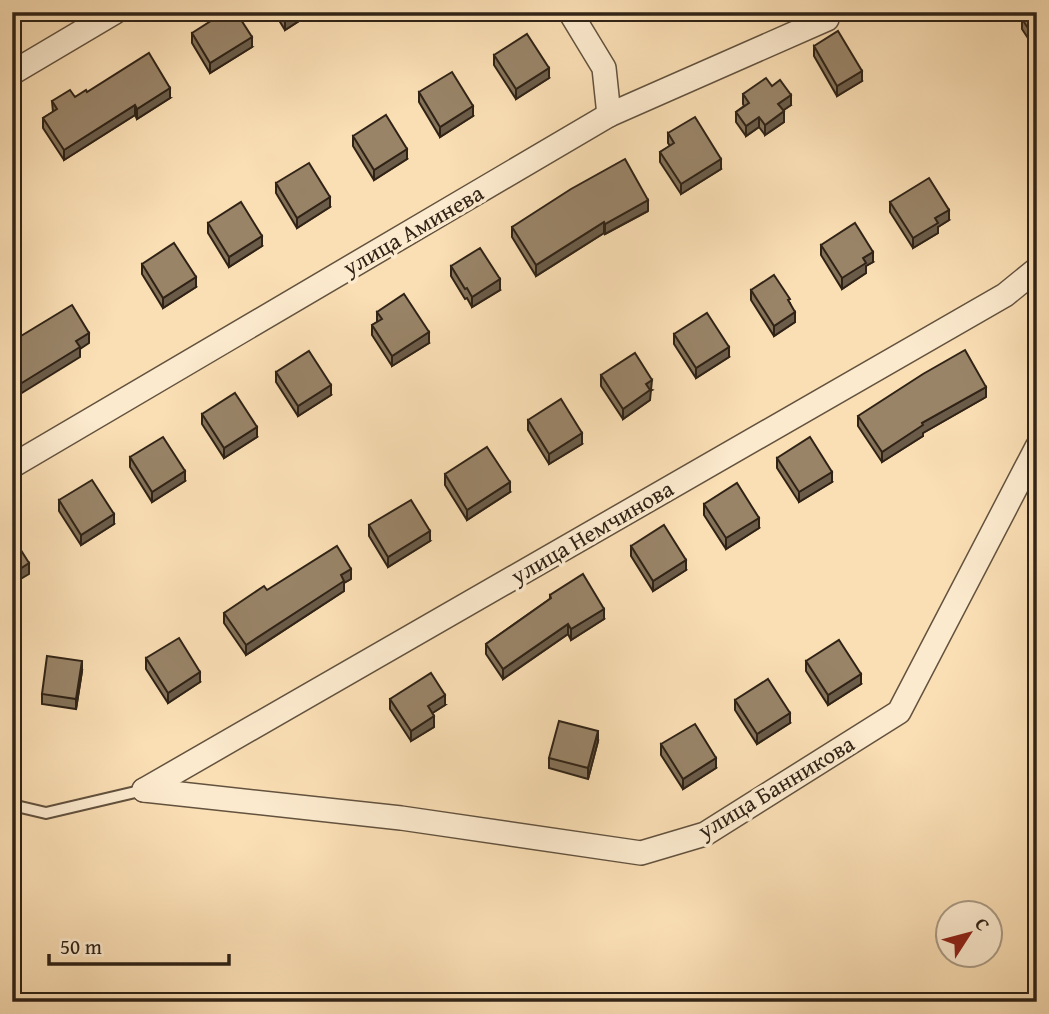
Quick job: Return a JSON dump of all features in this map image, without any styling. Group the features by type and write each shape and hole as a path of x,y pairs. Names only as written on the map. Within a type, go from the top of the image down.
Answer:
{"street":[{"path":"12,73 115,12"},
{"path":"570,12 604,68 609,115"},
{"name":"улица Аминева","path":"12,466 609,115 827,19"},
{"name":"улица Немчинова","path":"144,790 1005,295 1037,269"},
{"name":"улица Банникова","path":"144,790 401,818 641,853 705,834 899,712 1037,447"}],"lane":[{"path":"12,805 46,813 144,790"}],"building":[{"path":"225,12 236,12 252,37 210,63 192,33"},
{"path":"281,12 297,12 285,19"},
{"path":"1031,12 1037,12 1037,42 1022,19"},
{"path":"838,31 862,71 837,86 814,46"},
{"path":"527,34 549,68 516,89 494,55"},
{"path":"149,53 170,88 137,109 135,105 64,150 43,118 57,109 52,101 70,90 75,97 86,90 87,92"},
{"path":"452,72 473,106 440,127 419,92"},
{"path":"766,78 772,86 780,80 791,95 778,104 784,111 765,125 759,117 746,126 736,112 749,103 743,94"},
{"path":"386,115 407,149 374,170 353,136"},
{"path":"695,117 721,159 681,184 660,152 674,143 668,133"},
{"path":"625,159 648,200 605,224 604,222 536,265 512,227 571,189"},
{"path":"309,163 330,197 297,218 276,183"},
{"path":"929,178 949,210 935,218 938,223 913,238 890,202"},
{"path":"241,202 262,236 229,257 208,223"},
{"path":"855,223 873,252 863,258 866,263 842,278 821,245"},
{"path":"174,243 196,277 163,298 142,264"},
{"path":"480,248 500,279 472,297 451,266"},
{"path":"774,275 795,312 774,326 751,290"},
{"path":"404,294 429,332 392,356 372,325 382,319 377,312"},
{"path":"72,305 89,333 76,341 80,347 12,389 12,350 20,345 16,339"},
{"path":"707,313 729,347 696,368 674,334"},
{"path":"965,350 986,387 922,423 923,425 882,452 858,416"},
{"path":"309,351 331,385 298,406 276,372"},
{"path":"635,353 652,380 646,384 650,390 623,409 601,375"},
{"path":"235,393 257,427 224,448 202,414"},
{"path":"561,399 582,433 549,454 528,420"},
{"path":"163,437 185,471 152,492 130,457"},
{"path":"810,437 832,472 799,492 777,458"},
{"path":"487,447 510,482 467,510 445,474"},
{"path":"92,480 114,514 81,535 59,500"},
{"path":"737,483 759,518 726,538 704,504"},
{"path":"411,500 430,531 388,557 369,525"},
{"path":"664,525 686,560 653,581 631,546"},
{"path":"12,536 29,563 12,574"},
{"path":"337,546 351,569 341,575 344,581 246,645 224,613 264,586 267,590"},
{"path":"583,574 604,609 571,629 568,624 503,669 486,644 551,598 550,595"},
{"path":"179,638 200,672 168,693 146,658"},
{"path":"839,640 861,674 828,695 806,661"},
{"path":"47,656 82,661 76,699 42,694"},
{"path":"431,673 445,695 428,706 434,716 411,731 390,699"},
{"path":"768,679 790,713 757,734 735,700"},
{"path":"559,721 598,731 588,768 549,758"},
{"path":"695,724 716,758 683,779 661,744"}]}
